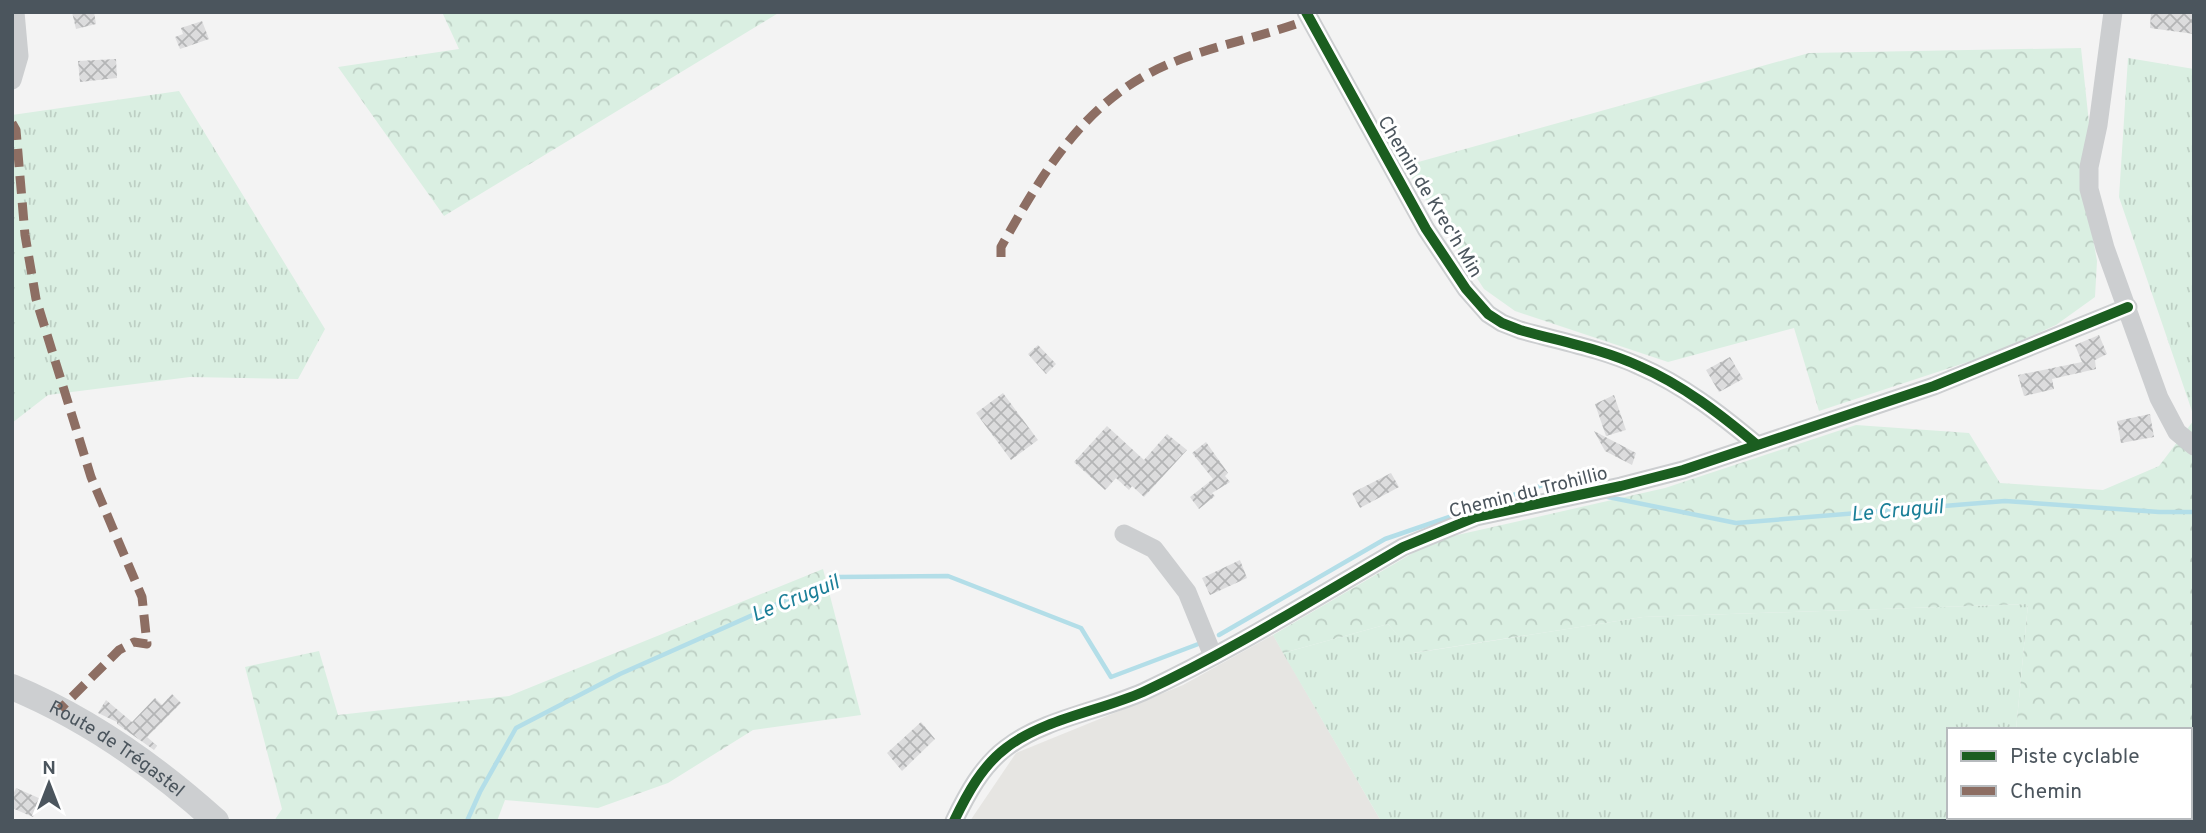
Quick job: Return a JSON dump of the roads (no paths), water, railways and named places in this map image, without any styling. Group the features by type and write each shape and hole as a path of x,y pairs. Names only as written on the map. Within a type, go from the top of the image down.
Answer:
{"main road":[{"name":"Route de Trégastel","path":"12,687 60,709 108,737 155,769 216,821"}],"street":[{"path":"12,80 19,56 15,12"},
{"name":"Chemin de Krec'h Min","path":"1306,12 1426,229 1466,289 1488,314 1520,330 1637,365 1672,382 1698,399 1756,444"},
{"path":"2113,12 2098,125 2089,167 2089,189 2105,248 2160,398 2177,432 2194,446"},
{"name":"Chemin du Trohillio","path":"954,821 969,791 1006,747 1033,732 1141,693 1213,656 1403,547 1447,527 1476,517 1683,470 1934,386 2128,307"},
{"path":"1124,534 1154,549 1186,592 1213,656"}],"waterway":[{"name":"Le Cruguil","path":"1476,508 1551,482 1574,487"},
{"name":"Le Cruguil","path":"1608,497 1736,523 2005,501 2194,512"},
{"name":"Le Cruguil","path":"1219,635 1385,539 1464,512"},
{"name":"Le Cruguil","path":"467,821 516,728 620,674 838,577 948,576 1081,628 1111,677 1201,643"}]}
